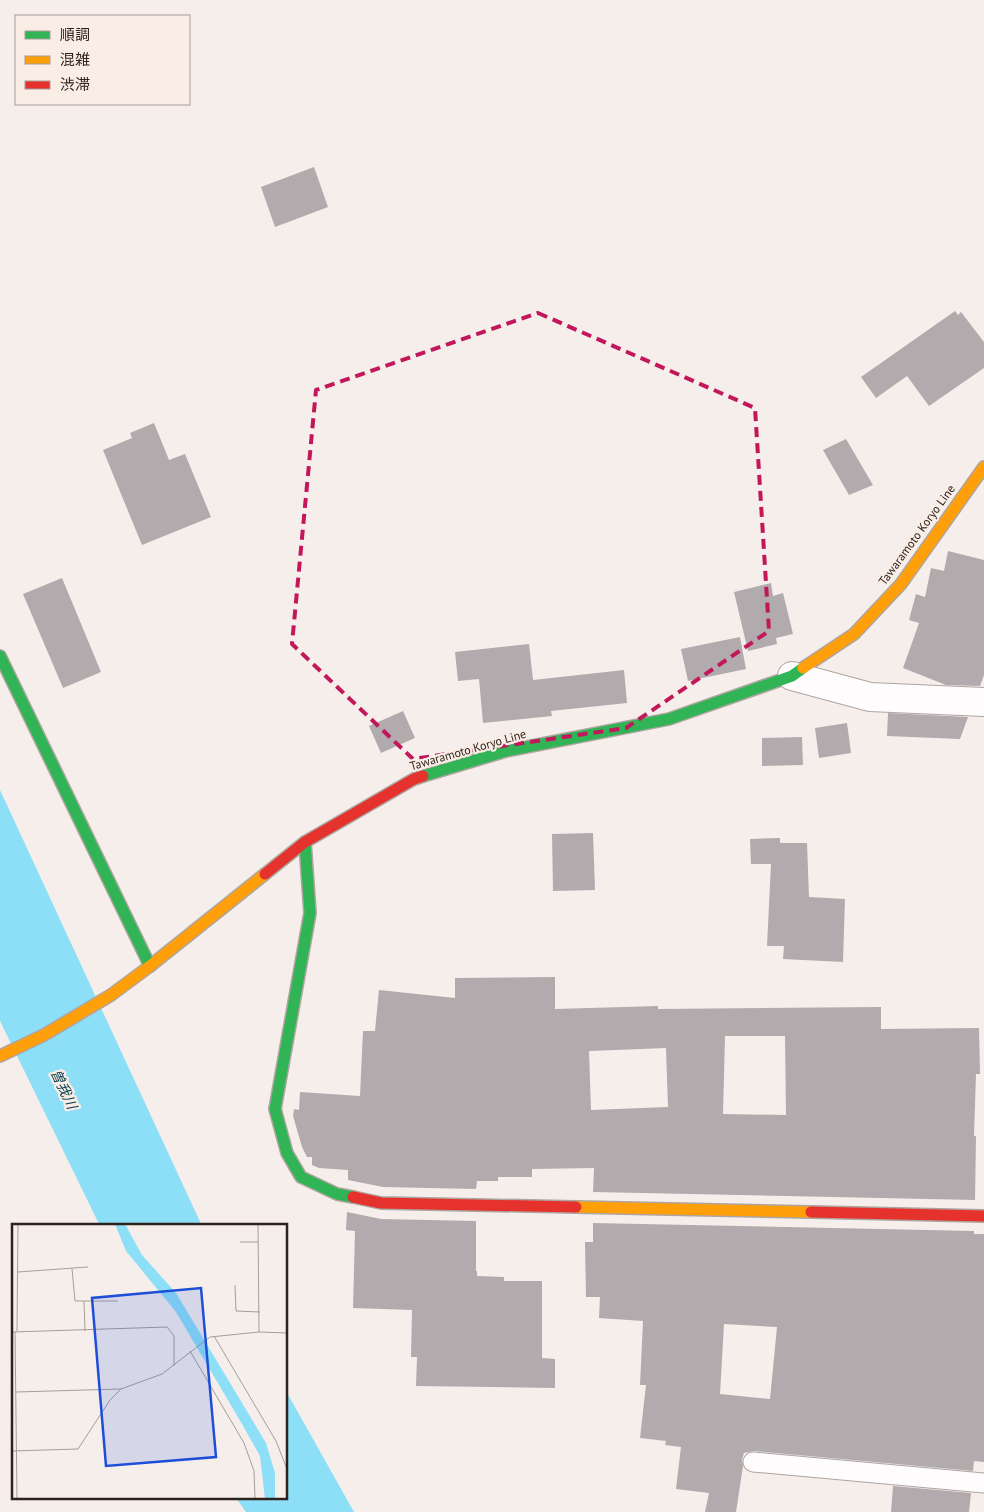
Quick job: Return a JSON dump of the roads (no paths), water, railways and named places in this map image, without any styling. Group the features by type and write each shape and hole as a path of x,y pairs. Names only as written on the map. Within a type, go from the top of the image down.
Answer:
{"street":[{"name":"Tawaramoto Koryo Line","path":"0,1056 44,1035 111,995 305,842 414,778 506,752 669,719 792,676 854,634 901,584 984,466"},
{"path":"0,656 150,966"},
{"path":"792,676 870,697 984,702"},
{"path":"305,842 310,913 275,1108 287,1153 301,1177 337,1194 381,1203 984,1216"}],"lane":[{"path":"752,1462 984,1483"}],"water":[{"name":"曽我川","path":"0,790 201,1224 99,1224 0,1021"},
{"path":"288,1395 354,1512 246,1512 237,1500 288,1500"}]}
